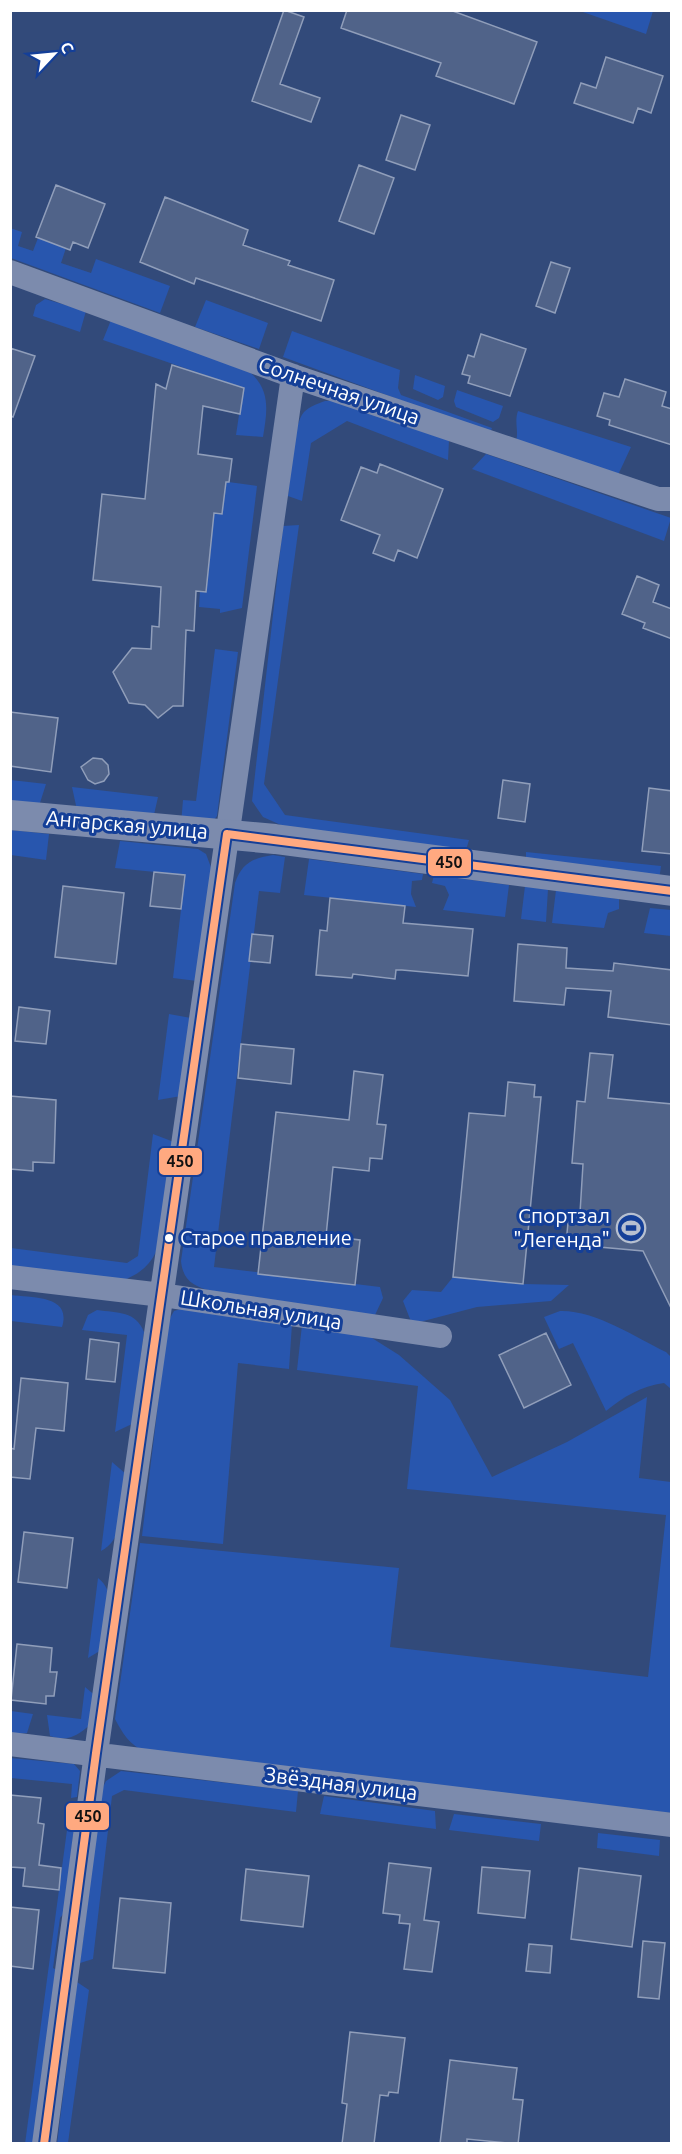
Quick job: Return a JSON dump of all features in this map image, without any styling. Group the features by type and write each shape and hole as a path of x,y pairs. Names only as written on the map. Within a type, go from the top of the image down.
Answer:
{"street":[{"name":"Солнечная улица","path":"10,272 293,376 658,499 672,499"},
{"path":"44,2144 96,1753 293,376"},
{"name":"Ангарская улица","path":"10,815 227,834 672,891"},
{"name":"Школьная улица","path":"10,1277 162,1295 440,1336"},
{"name":"Звёздная улица","path":"10,1743 672,1825"}],"shaded area":[{"path":"580,11 653,11 646,34"},
{"path":"10,228 22,232 18,246 33,251 38,238 66,248 61,263 91,273 96,259 170,286 160,313 11,258"},
{"path":"45,299 86,311 80,332 33,316 36,305"},
{"path":"206,300 268,323 259,349 195,327"},
{"path":"111,320 251,373 265,395 263,437 236,435 243,388 103,340"},
{"path":"292,331 400,370 398,388 401,395 492,428 490,433 283,357"},
{"path":"415,375 445,386 443,397 438,400 413,389"},
{"path":"457,390 503,406 499,418 493,422 456,407 454,401"},
{"path":"325,401 335,401 449,440 448,460 347,421 311,443 302,501 288,496 294,439 300,419 309,408"},
{"path":"518,411 631,447 618,475 516,441"},
{"path":"486,454 671,518 664,541 472,469"},
{"path":"214,480 257,486 242,608 220,613 220,609 199,607 200,591 206,592 212,536 208,513 222,514"},
{"path":"299,525 264,784 285,815 469,840 466,850 283,826 263,817 252,801 283,526"},
{"path":"215,649 238,652 217,816 210,825 181,824 183,800 196,801"},
{"path":"11,780 46,784 39,806 11,802"},
{"path":"72,787 158,797 153,819 77,810"},
{"path":"11,830 49,834 46,860 11,855"},
{"path":"120,841 198,849 206,854 212,870 197,981 173,978 185,875 115,868"},
{"path":"526,852 661,866 659,880 526,863"},
{"path":"273,855 285,857 280,893 259,891 214,1267 380,1287 383,1298 375,1315 213,1291 195,1285 187,1278 182,1268 181,1261 235,883 241,871 249,863"},
{"path":"309,859 423,874 422,880 412,881 411,894 416,907 304,895"},
{"path":"434,875 509,885 505,917 443,910 449,895 445,886 432,883"},
{"path":"525,886 548,889 546,922 521,919"},
{"path":"556,890 619,899 619,909 608,913 604,928 552,923"},
{"path":"650,908 671,910 671,936 644,933"},
{"path":"169,1014 191,1018 181,1096 158,1100"},
{"path":"153,1134 174,1142 162,1228 156,1252 146,1266 137,1274 121,1281 11,1266 11,1248 127,1263 138,1256"},
{"path":"453,1277 523,1284 569,1285 551,1301 477,1307 412,1324 403,1301 412,1290 441,1292"},
{"path":"11,1295 39,1298 56,1304 64,1317 62,1327 11,1321"},
{"path":"181,1309 292,1324 289,1369 238,1363 223,1544 142,1536 168,1322 174,1311"},
{"path":"97,1310 125,1314 136,1320 144,1332 132,1424 115,1432 127,1335 82,1330 88,1315"},
{"path":"560,1311 587,1315 601,1320 666,1352 671,1357 671,1389 664,1383 640,1389 606,1411 573,1343 559,1349 544,1317"},
{"path":"302,1325 364,1333 399,1355 450,1400 492,1477 567,1442 647,1397 639,1478 671,1482 671,1813 145,1752 135,1746 124,1734 115,1719 140,1543 399,1568 390,1647 648,1677 666,1515 407,1489 418,1386 297,1370"},
{"path":"112,1462 126,1474 124,1506 120,1527 115,1537 101,1551"},
{"path":"98,1578 108,1592 109,1620 103,1649 88,1658"},
{"path":"85,1687 97,1697 90,1725 72,1737 50,1736 47,1715 81,1719"},
{"path":"11,1711 33,1714 27,1733 11,1734"},
{"path":"10,1758 74,1764 80,1771 77,1797 71,1798 72,1784 11,1778"},
{"path":"121,1771 298,1791 296,1812 124,1790 112,1796 93,1959 80,1963 102,1789 106,1781"},
{"path":"324,1796 435,1811 436,1829 320,1814"},
{"path":"454,1814 541,1824 539,1841 449,1830"},
{"path":"69,1815 75,1819 64,1913 60,1918 53,1968 57,1970 34,2143 25,2144"},
{"path":"598,1833 660,1840 659,1856 597,1848"},
{"path":"77,1982 89,1990 68,2143 57,2144"}],"building":[{"path":"284,10 304,17 280,84 320,98 311,122 252,101"},
{"path":"347,10 450,10 537,42 514,104 436,76 441,63 341,28"},
{"path":"606,57 663,76 651,113 638,108 633,123 574,103 581,83 596,88"},
{"path":"401,115 430,125 415,170 386,160"},
{"path":"359,165 394,178 374,234 339,221"},
{"path":"56,185 105,204 88,248 73,242 70,250 36,237"},
{"path":"165,197 248,230 243,245 290,261 288,265 334,280 321,321 196,278 194,284 140,262"},
{"path":"551,262 570,268 555,313 536,306"},
{"path":"481,334 526,349 510,396 468,383 470,376 462,374 468,355 474,357"},
{"path":"10,348 35,356 13,417 10,416"},
{"path":"172,365 244,388 240,414 203,406 198,454 232,459 229,482 226,482 222,514 214,513 206,592 196,591 194,631 186,630 183,706 173,706 158,718 145,705 129,703 113,672 132,648 151,649 152,626 159,627 161,587 93,580 102,494 145,499 156,384 166,389"},
{"path":"625,379 666,392 662,406 672,409 672,445 609,425 610,420 597,416 604,393 619,397"},
{"path":"380,464 443,489 417,558 398,550 394,561 373,553 380,535 341,520 361,467 377,473"},
{"path":"637,576 659,585 653,602 672,609 672,639 643,628 645,623 622,614"},
{"path":"10,712 58,718 51,772 10,766"},
{"path":"93,758 102,759 108,765 109,774 104,781 95,784 88,780 81,767"},
{"path":"503,780 530,784 525,822 498,818"},
{"path":"649,788 672,791 672,854 642,851"},
{"path":"154,872 185,875 181,909 150,906"},
{"path":"63,886 124,893 116,964 55,957"},
{"path":"330,898 405,906 403,923 473,929 468,976 402,970 396,970 395,979 353,974 352,978 316,975 320,930 327,931"},
{"path":"252,934 273,936 270,963 249,961"},
{"path":"518,944 567,948 566,968 613,971 614,963 672,970 672,1025 608,1017 611,991 566,988 564,1005 514,1001"},
{"path":"19,1007 50,1011 46,1044 15,1041"},
{"path":"241,1044 294,1049 291,1084 238,1078"},
{"path":"590,1053 613,1055 608,1098 672,1104 672,1310 643,1251 566,1244 569,1212 580,1213 583,1164 572,1163 577,1101 585,1102"},
{"path":"354,1071 383,1075 377,1124 386,1125 382,1159 370,1158 369,1171 333,1167 326,1236 360,1240 355,1285 258,1274 276,1112 349,1120"},
{"path":"508,1082 535,1085 534,1097 541,1097 523,1284 453,1277 469,1113 505,1116"},
{"path":"10,1096 56,1100 54,1163 33,1162 33,1171 10,1169"},
{"path":"546,1333 571,1385 524,1408 499,1355"},
{"path":"90,1339 119,1343 115,1382 86,1379"},
{"path":"21,1378 68,1383 64,1431 36,1428 30,1479 10,1477 10,1448 14,1449"},
{"path":"24,1532 73,1538 67,1588 18,1582"},
{"path":"17,1644 52,1648 50,1672 57,1672 54,1696 46,1696 46,1704 11,1700"},
{"path":"10,1795 41,1798 38,1823 44,1824 39,1865 61,1868 59,1890 23,1886 25,1868 10,1867"},
{"path":"389,1863 431,1868 424,1920 439,1922 432,1972 404,1969 410,1924 399,1923 400,1915 383,1913"},
{"path":"482,1867 530,1871 525,1918 478,1913"},
{"path":"579,1868 641,1876 632,1947 571,1939"},
{"path":"246,1869 309,1876 303,1927 241,1920"},
{"path":"120,1898 171,1903 165,1973 113,1968"},
{"path":"10,1907 39,1910 33,1969 10,1966"},
{"path":"643,1941 665,1943 659,1999 638,1997"},
{"path":"529,1944 552,1946 550,1973 526,1971"},
{"path":"350,2032 405,2038 398,2093 389,2092 388,2096 380,2095 374,2144 342,2144 347,2104 342,2103"},
{"path":"450,2060 517,2068 513,2099 523,2100 518,2144 467,2139 467,2144 440,2144"}],"transit line":[{"name":"450","path":"227,834 672,891"},
{"name":"450","path":"44,2144 96,1753 227,834"}],"place":[{"name":"Спортзал \"Легенда\"","path":"631,1228"},
{"name":"Старое правление","path":"169,1238"}]}
